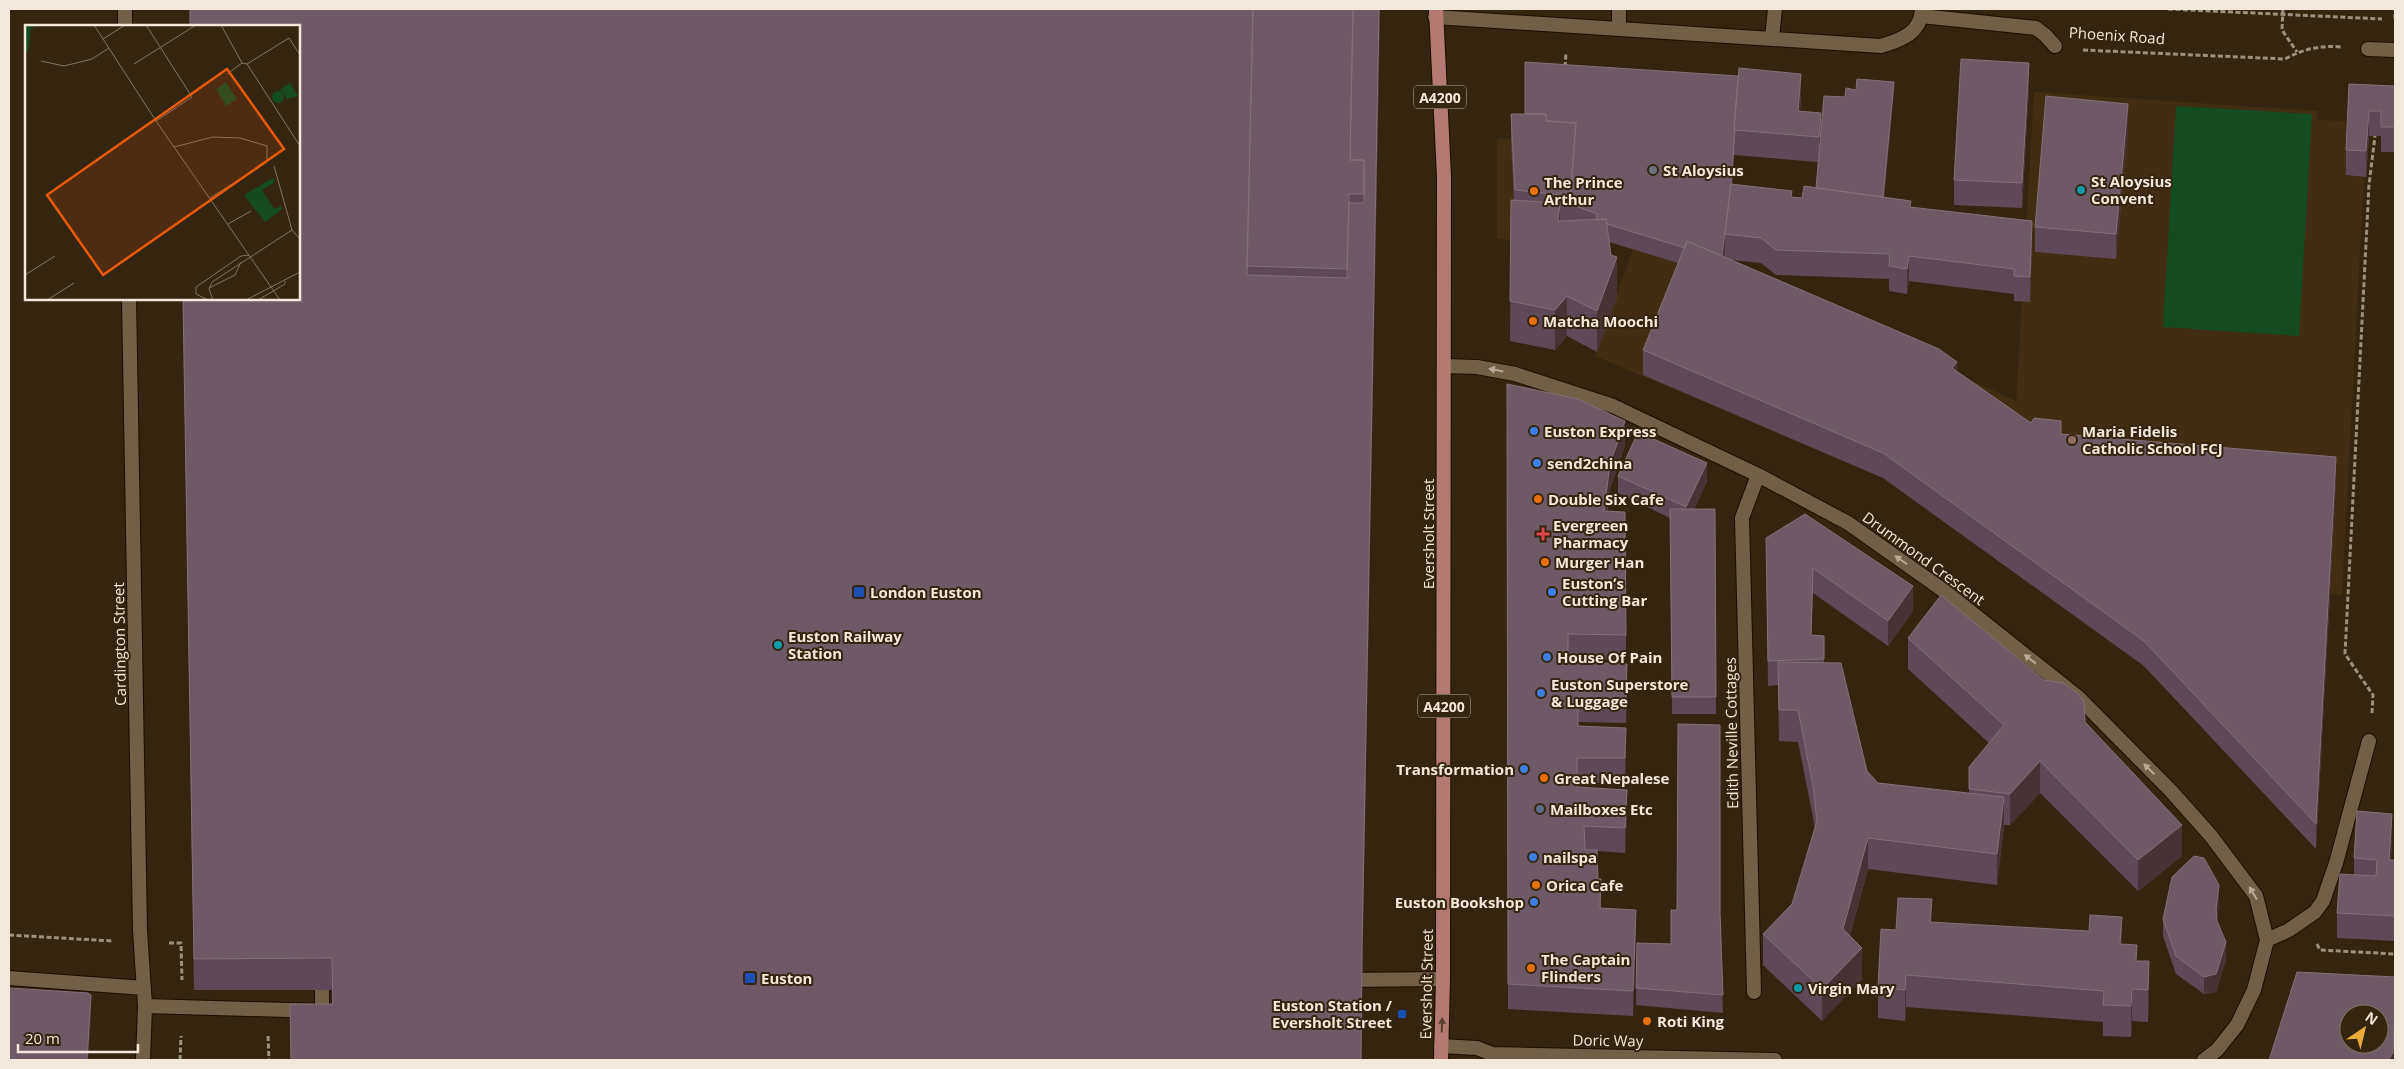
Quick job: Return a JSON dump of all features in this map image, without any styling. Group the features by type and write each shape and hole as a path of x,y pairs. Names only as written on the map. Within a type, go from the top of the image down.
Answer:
{"main road":[{"name":"Eversholt Street","path":"1436,13 1444,177 1443,980 1441,1060"}],"street":[{"path":"125,9 125,25"},
{"path":"1619,29 1620,9"},
{"path":"1772,38 1775,9"},
{"name":"Phoenix Road","path":"1436,13 1619,29 1881,46 1897,41 1913,32 1921,12 2036,28 2046,34 2055,46"},
{"path":"2368,49 2395,50"},
{"name":"Cardington Street","path":"129,300 141,942 145,1006 143,1060"},
{"name":"Drummond Crescent","path":"1444,366 1477,367 1508,372 1613,406 1758,475 1856,529 1947,593 2078,697 2211,836 2256,896 2267,940"},
{"name":"Edith Neville Cottages","path":"1754,992 1742,518 1758,475"},
{"path":"2204,1060 2217,1050 2237,1025 2254,990 2267,940 2290,930 2315,912 2323,902 2369,741"},
{"path":"9,978 144,988"},
{"path":"1333,980 1443,980"},
{"path":"145,1006 322,1011 322,990"},
{"name":"Doric Way","path":"1441,1046 1477,1048 1492,1054 1775,1060"}],"path":[{"path":"2168,9 2282,16 2373,18"},
{"path":"2283,9 2282,30 2297,52"},
{"path":"2395,9 2395,19"},
{"name":"Phoenix Road","path":"2055,46 2170,55 2285,59 2297,52 2314,47 2331,46 2368,49"},
{"path":"1565,74 1566,58"},
{"path":"2369,741 2373,694 2344,654 2369,185 2375,136"},
{"path":"2306,919 2320,950 2395,954"},
{"path":"9,935 181,943"}],"shaded area":[{"name":"Maria Fidelis Catholic School FCJ","path":"2034,92 2318,111 2317,120 2348,121 2370,110 2363,196 2342,595 2330,595 2316,849 2144,666 1883,478 1595,356 1633,249 1721,277 1879,338 2016,401"},
{"path":"1497,139 1511,139 1570,221 1511,240 1497,239"}],"green space":[{"path":"2176,106 2312,114 2299,336 2163,327"}],"building":[{"name":"Euston Railway Station","path":"190,9 1253,9 1247,275 1347,278 1349,203 1364,203 1364,160 1350,160 1353,9 1379,9 1361,1060 291,1060 290,1004 333,1004 332,958 194,959 183,300 300,300 300,25 190,25"},
{"path":"1253,9 1353,9 1350,160 1364,160 1364,194 1349,194 1347,269 1247,266"},
{"path":"1961,59 2029,63 2022,183 1954,180"},
{"name":"St Aloysius","path":"1525,62 1738,76 1731,184 1722,256 1687,241 1685,248 1607,224 1606,219 1596,220 1597,214 1570,204 1576,123 1546,121 1546,114 1525,114"},
{"path":"1739,68 1801,74 1798,111 1821,113 1819,137 1734,130"},
{"path":"1857,79 1894,82 1883,197 1816,188 1824,96 1845,97 1846,88 1856,90"},
{"path":"2349,84 2395,86 2395,127 2381,127 2381,111 2369,111 2366,151 2346,150"},
{"name":"St Aloysius Convent","path":"2046,96 2128,104 2116,234 2035,227"},
{"path":"1511,114 1546,114 1546,121 1576,123 1570,196 1515,190"},
{"path":"1731,184 1792,191 1791,197 1802,198 1804,186 1911,201 1910,207 2032,221 2030,277 2014,276 2014,269 1909,256 1907,269 1889,266 1890,254 1776,250 1761,238 1725,234"},
{"path":"1511,200 1560,203 1558,221 1606,219 1611,255 1617,257 1597,311 1567,296 1555,310 1510,301"},
{"path":"1687,241 1939,349 1957,362 1952,368 2031,423 2034,418 2061,421 2061,434 2336,457 2316,824 2144,641 1883,453 1643,350"},
{"path":"1507,384 1578,399 1625,421 1610,464 1604,511 1625,512 1626,635 1568,634 1568,662 1627,664 1626,698 1578,697 1578,726 1626,728 1625,758 1577,758 1577,787 1627,790 1625,828 1584,826 1585,850 1597,850 1598,879 1601,879 1600,908 1636,910 1633,991 1508,984"},
{"path":"1638,432 1707,463 1686,507 1618,476"},
{"path":"1670,509 1715,509 1716,697 1672,697"},
{"path":"1805,514 1913,586 1888,621 1813,568 1811,635 1824,636 1824,659 1768,661 1766,538"},
{"path":"1941,595 2044,680 2064,683 2077,693 2084,701 2085,722 2182,825 2138,860 2040,761 2010,794 1969,789 1969,767 2004,725 1908,638"},
{"path":"1778,662 1841,663 1867,771 1878,783 2004,797 1997,854 1868,838 1843,929 1862,948 1822,989 1763,934 1792,904 1817,821 1813,786 1798,710 1779,710"},
{"path":"1678,724 1720,725 1720,912 1723,995 1636,988 1637,943 1671,944 1671,910 1677,910"},
{"path":"2357,811 2392,814 2389,860 2395,860 2395,916 2337,913 2340,874 2376,876 2377,860 2354,858"},
{"path":"2194,856 2204,858 2219,885 2216,909 2217,921 2226,942 2216,974 2204,977 2176,956 2163,919 2172,877"},
{"path":"1898,898 1932,899 1930,922 2089,931 2090,915 2122,917 2120,944 2137,945 2136,961 2149,961 2148,990 2132,989 2131,1006 2103,1005 2104,991 1906,975 1905,990 1878,987 1881,929 1896,930"},
{"path":"2297,972 2395,977 2393,1053 2388,1060 2269,1060"},
{"path":"9,988 88,993 91,995 87,1060 9,1060"}],"place":[{"name":"St Aloysius","path":"1653,170"},
{"name":"St Aloysius Convent","path":"2081,190"},
{"name":"The Prince Arthur","path":"1534,191"},
{"name":"Matcha Moochi","path":"1533,321"},
{"name":"Euston Express","path":"1534,431"},
{"name":"Maria Fidelis Catholic School FCJ","path":"2072,440"},
{"name":"send2china","path":"1537,463"},
{"name":"Double Six Cafe","path":"1538,499"},
{"name":"Evergreen Pharmacy","path":"1543,534"},
{"name":"Murger Han","path":"1545,562"},
{"name":"London Euston","path":"859,592"},
{"name":"Eustonʼs Cutting Bar","path":"1552,592"},
{"name":"Euston Railway Station","path":"778,645"},
{"name":"House Of Pain","path":"1547,657"},
{"name":"Euston Superstore & Luggage","path":"1541,693"},
{"name":"Transformation","path":"1524,769"},
{"name":"Great Nepalese","path":"1544,778"},
{"name":"Mailboxes Etc","path":"1540,809"},
{"name":"nailspa","path":"1533,857"},
{"name":"Orica Cafe","path":"1536,885"},
{"name":"Euston Bookshop","path":"1534,902"},
{"name":"The Captain Flinders","path":"1531,968"},
{"name":"Euston","path":"750,978"},
{"name":"Virgin Mary","path":"1798,988"},
{"name":"Euston Station / Eversholt Street","path":"1402,1014"},
{"name":"Roti King","path":"1647,1021"}]}
